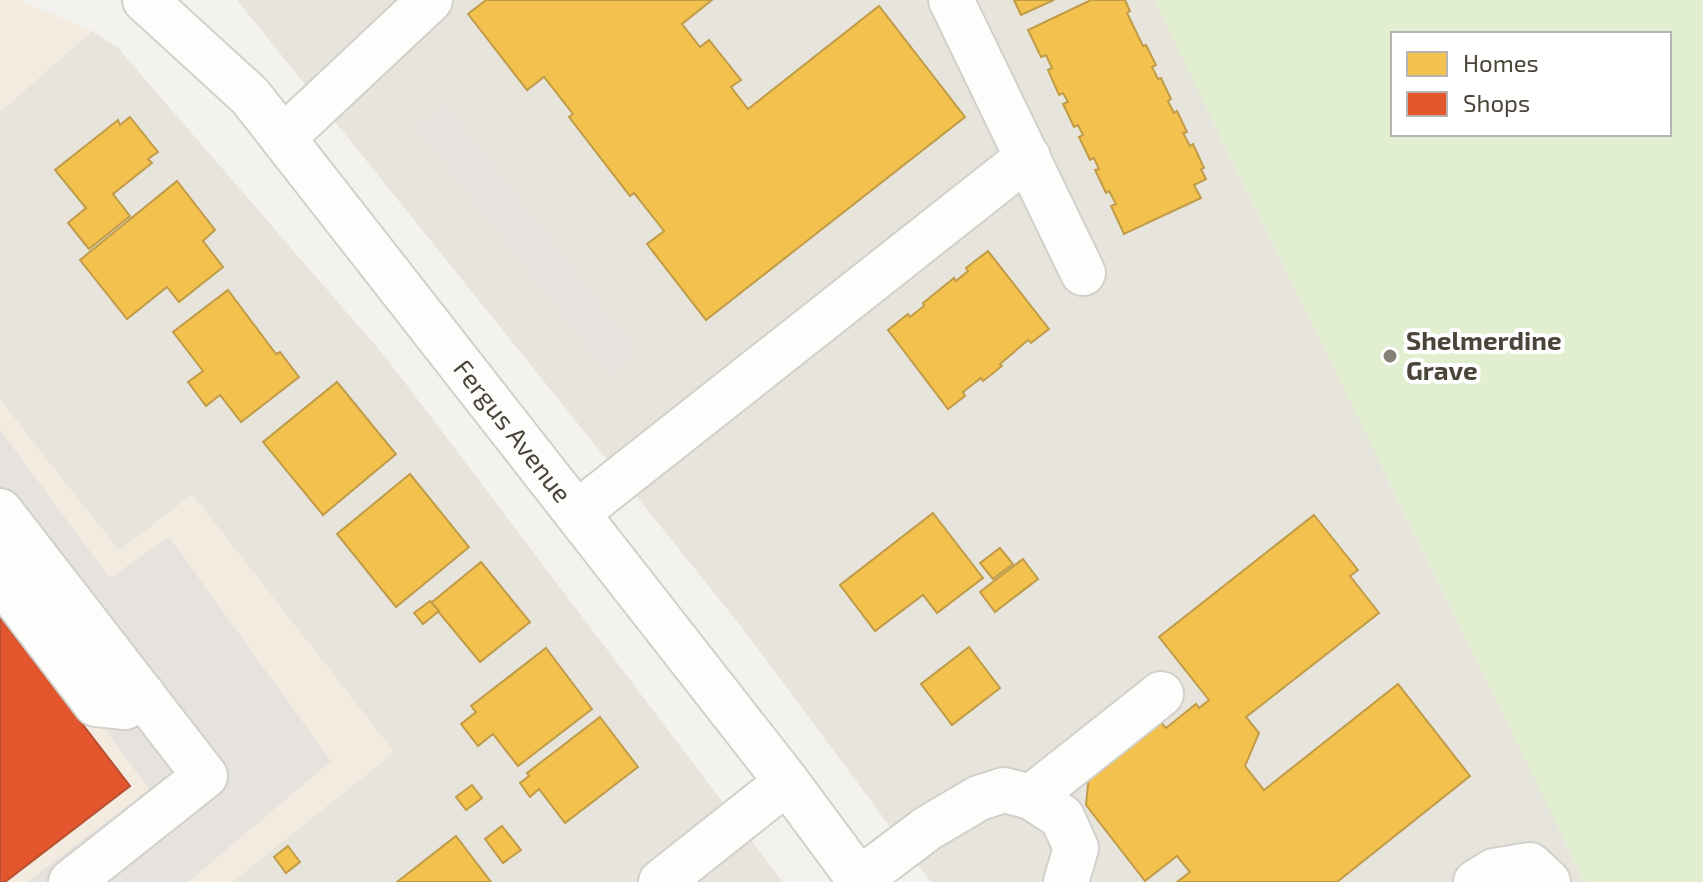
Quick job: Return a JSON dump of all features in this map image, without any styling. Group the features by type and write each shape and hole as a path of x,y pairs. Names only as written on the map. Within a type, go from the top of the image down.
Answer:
{"street":[{"name":"Fergus Avenue","path":"145,0 250,96 787,782 860,881"},
{"path":"283,138 430,0"},
{"path":"951,0 1083,273"},
{"path":"577,513 1028,157"},
{"path":"11,525 205,776 71,882"},
{"path":"1031,797 1161,694"},
{"path":"661,882 787,782"},
{"path":"860,881 928,828 979,798 1004,790 1031,797 1062,817 1076,848 1066,882"},
{"path":"1476,882 1494,871 1530,865 1548,882"}],"shaded area":[{"path":"0,0 19,0 92,31 0,112"},
{"path":"237,0 1154,0 1585,882 931,882 744,630"},
{"path":"92,31 118,48 387,359 783,882 232,882 394,752 192,495 119,551 0,400 0,112"},
{"path":"446,104 639,353 609,376 416,127"},
{"path":"0,400 119,551 193,495 394,752 232,882 0,882"},
{"path":"0,430 110,578 169,537 331,761 188,882 27,882 149,789 0,588"}],"green space":[{"path":"1154,0 1703,0 1703,882 1585,882"}],"building: Homes":[{"path":"486,0 712,0 682,24 700,47 709,40 741,80 731,87 748,109 879,6 965,117 706,320 647,244 664,231 634,193 630,196 569,117 573,114 544,77 527,90 468,14"},
{"path":"1014,0 1054,0 1021,15"},
{"path":"1091,0 1125,0 1130,11 1127,13 1156,65 1152,67 1158,79 1161,78 1171,99 1168,101 1174,113 1177,111 1187,132 1183,133 1190,146 1193,144 1206,179 1194,185 1201,198 1124,234 1111,206 1116,204 1109,191 1106,193 1095,170 1099,169 1094,158 1090,160 1079,137 1083,135 1078,125 1074,127 1063,104 1068,102 1063,93 1059,95 1048,70 1052,68 1046,55 1041,57 1028,30"},
{"path":"130,117 158,152 148,159 152,163 113,194 130,216 89,249 68,223 86,208 55,170 118,120 120,125"},
{"path":"177,181 215,230 203,241 223,267 179,302 167,287 127,319 80,260"},
{"path":"988,251 1049,329 1031,343 1028,340 1000,364 1002,366 963,392 965,396 948,409 888,330 924,306 923,303 954,278 956,281 968,271 966,268"},
{"path":"228,290 276,354 280,352 299,377 241,422 220,395 206,406 188,382 203,371 173,332"},
{"path":"337,382 396,454 323,515 263,442"},
{"path":"410,474 469,547 396,607 337,534"},
{"path":"933,513 983,578 937,613 923,595 875,631 840,585"},
{"path":"1314,515 1358,570 1350,576 1379,613 1246,717 1259,733 1245,766 1264,790 1398,684 1470,776 1337,882 1177,882 1190,872 1177,856 1145,881 1086,805 1089,774 1158,719 1166,728 1196,704 1199,708 1209,700 1159,637"},
{"path":"1000,548 1013,564 993,579 980,563"},
{"path":"1023,559 1038,579 995,612 980,592"},
{"path":"481,562 530,622 480,662 431,603"},
{"path":"430,601 439,611 423,624 414,613"},
{"path":"969,647 1000,688 952,725 921,684"},
{"path":"546,648 592,709 518,766 493,734 478,746 461,724 476,712 471,706"},
{"path":"600,717 638,767 565,823 539,789 530,797 520,783 529,776 527,773"},
{"path":"472,785 482,798 466,810 456,797"},
{"path":"502,826 521,850 503,863 485,839"},
{"path":"456,836 491,882 397,882"},
{"path":"288,846 300,862 286,873 274,857"}],"building: Shops":[{"path":"0,617 130,786 5,882 0,882"}],"place":[{"name":"Shelmerdine Grave","path":"1390,356"}]}
